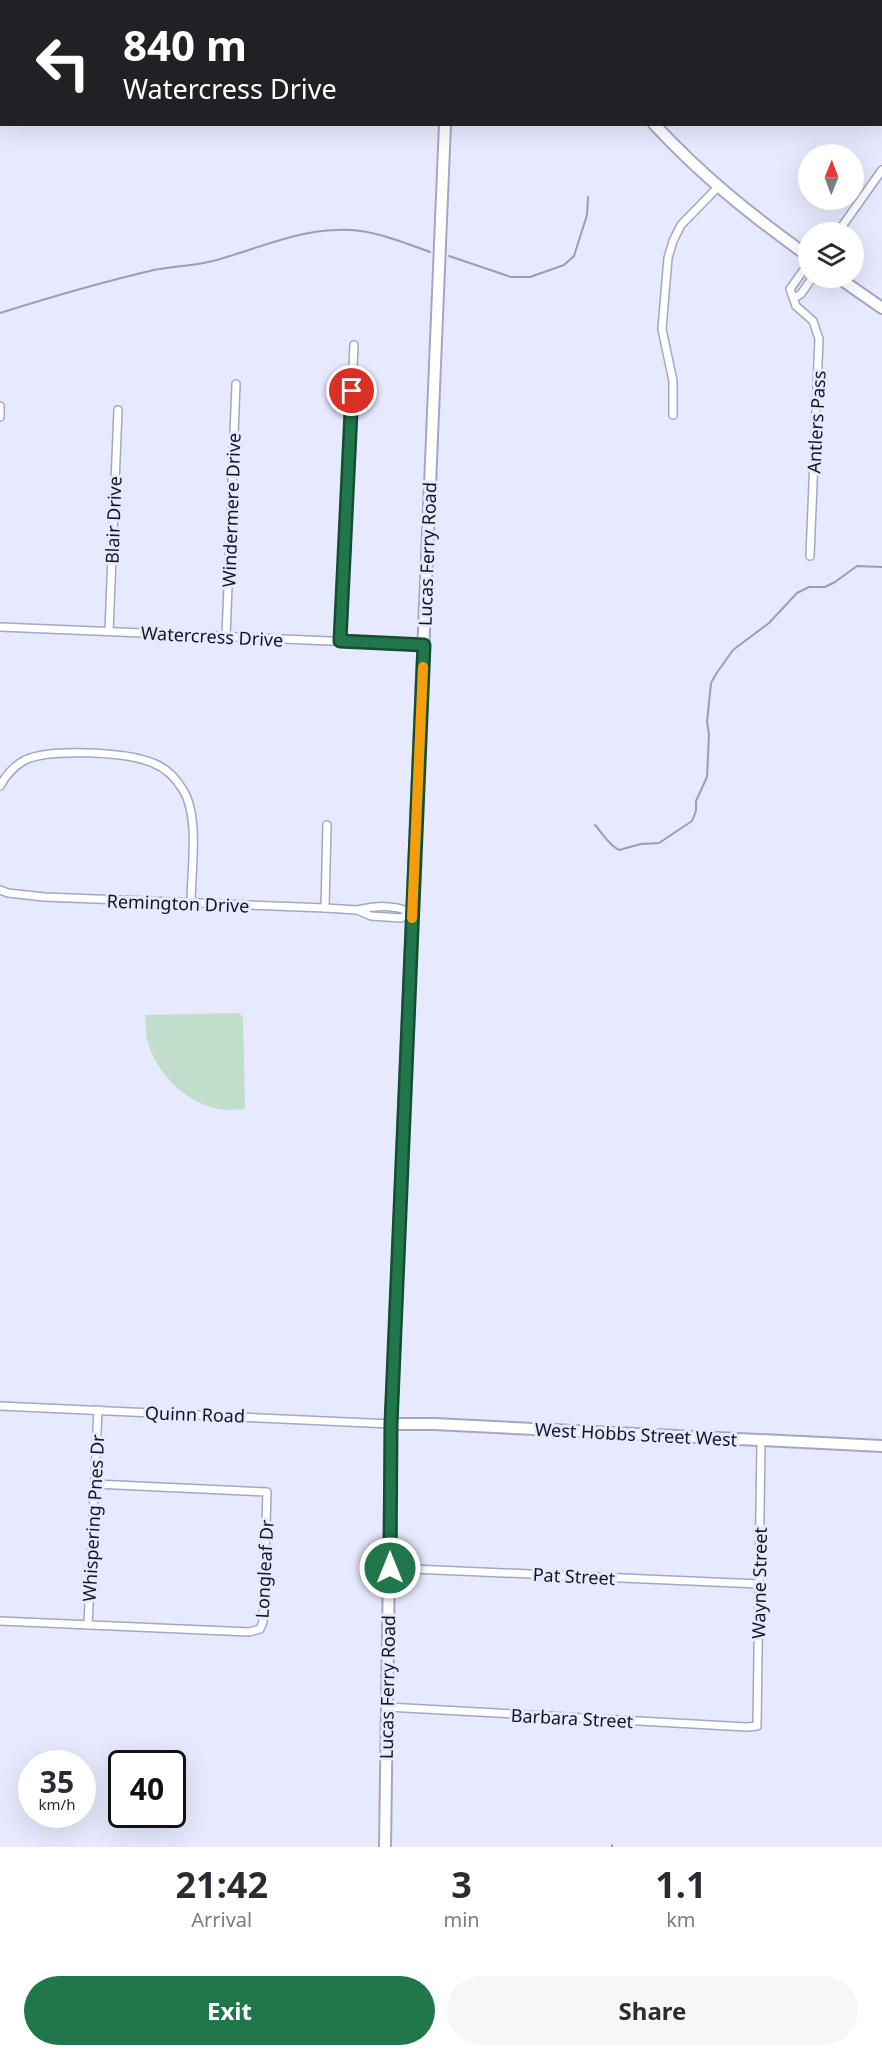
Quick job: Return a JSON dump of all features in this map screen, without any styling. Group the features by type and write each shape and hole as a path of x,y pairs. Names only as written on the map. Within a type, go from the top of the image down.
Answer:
{"street":[{"name":"Lucas Ferry Road","path":"385,1847 391,1424 445,126"},
{"path":"656,126 718,187 798,249"},
{"path":"845,222 882,170"},
{"path":"673,415 673,381 662,329 668,258 681,225 718,187"},
{"path":"798,278 790,289 794,298 805,288"},
{"path":"853,288 882,308"},
{"name":"Antlers Pass","path":"794,298 796,306 813,321 819,339 810,556"},
{"path":"340,641 354,345"},
{"name":"Windermere Drive","path":"226,637 236,384"},
{"path":"0,406 0,417"},
{"name":"Blair Drive","path":"109,631 118,410"},
{"name":"Watercress Drive","path":"0,627 424,645"},
{"path":"0,786 6,776 19,764 44,753 124,756 142,759 159,766 174,777 184,791 193,817 192,904"},
{"path":"325,908 327,825"},
{"name":"Remington Drive","path":"0,890 45,897 192,904 357,910 390,906 412,913"},
{"name":"Quinn Road","path":"0,1406 391,1424"},
{"name":"Whispering Pnes Dr","path":"88,1625 98,1410"},
{"name":"West Hobbs Street West","path":"391,1424 434,1424 882,1446"},
{"name":"Wayne Street","path":"757,1726 761,1441"},
{"name":"Longleaf Dr","path":"0,1621 249,1632 260,1629 264,1622 267,1492 95,1484"},
{"name":"Pat Street","path":"390,1568 759,1584"},
{"name":"Barbara Street","path":"387,1707 757,1726"}],"green space":[{"path":"239,1013 243,1017 245,1109 226,1110 212,1107 186,1095 165,1076 151,1051 147,1038 145,1015"}],"waterway":[{"path":"449,256 511,277 530,277 564,265 574,256 587,215 588,197"},
{"path":"0,313 154,270 213,261 290,237 321,231 349,230 373,233 430,252"},
{"path":"595,825 619,850 641,844 659,843 692,821 696,811 696,801 707,777 709,734 707,722 711,683 733,650 769,623 797,593 809,587 825,587 857,566 882,567"}],"slow traffic":[{"path":"412,918 423,667"}],"route":[{"path":"352,391 340,641 424,645 391,1424 390,1568"}]}
